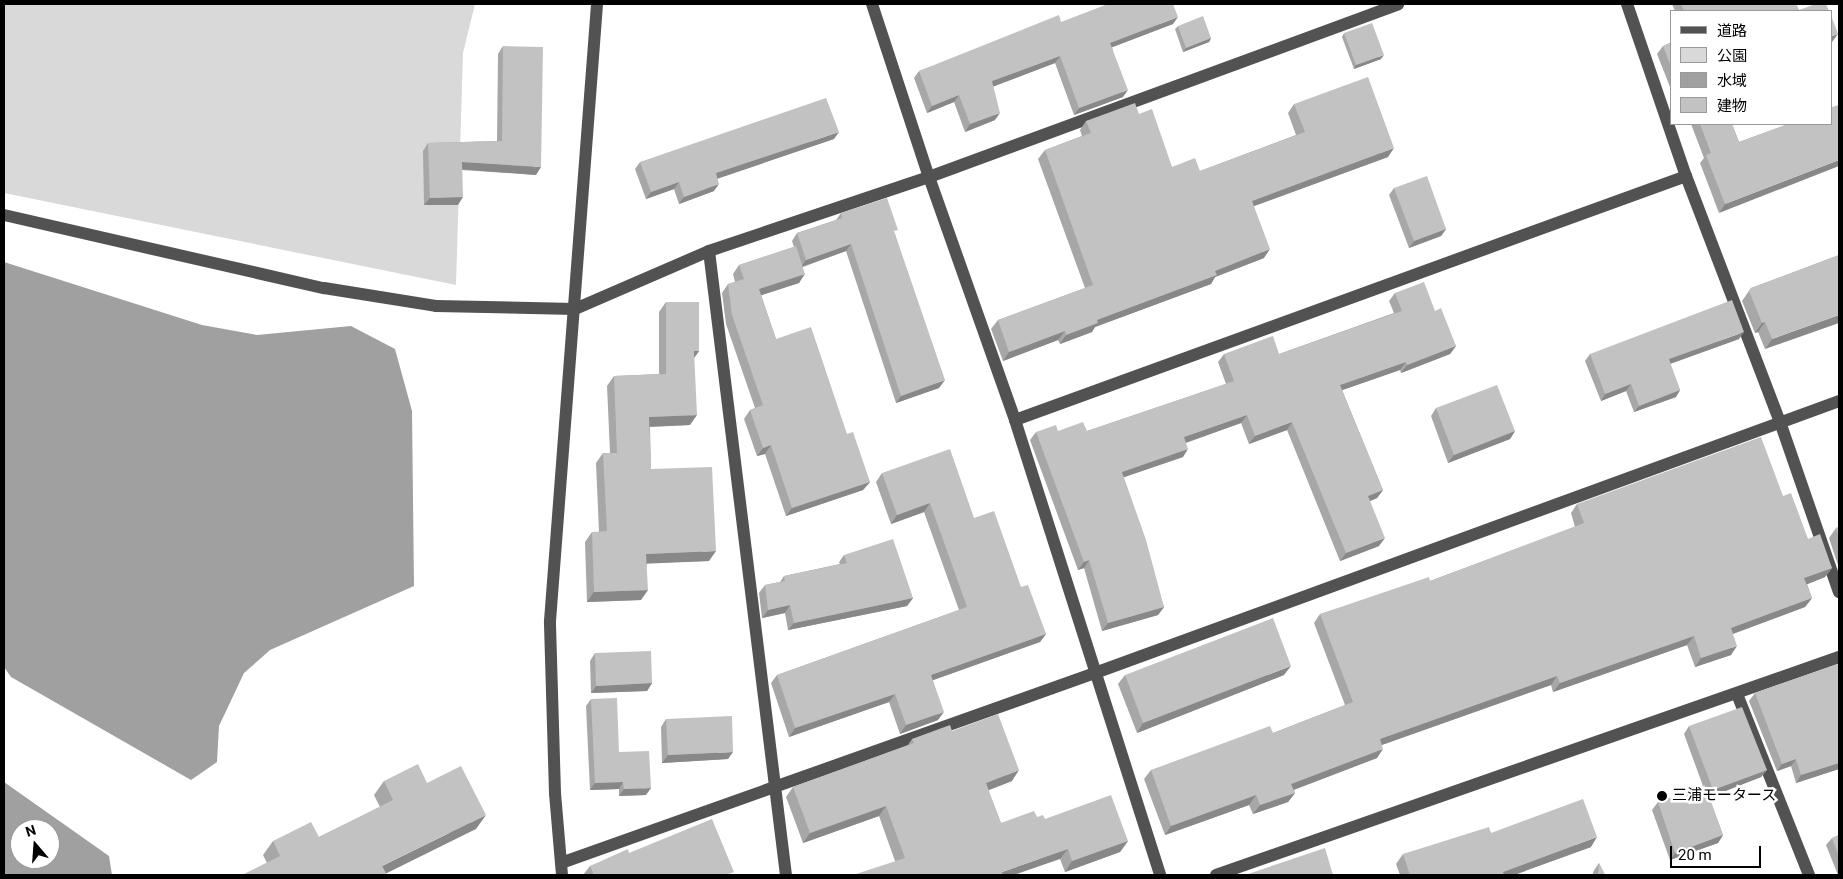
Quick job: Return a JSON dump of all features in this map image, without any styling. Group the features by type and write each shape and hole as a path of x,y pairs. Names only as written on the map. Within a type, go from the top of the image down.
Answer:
{"street":[{"path":"597,4 550,621 555,793 561,869 774,786 1094,673 1839,401"},
{"path":"872,4 929,177 1015,420 1094,673 1160,875"},
{"path":"4,215 324,288 436,306 575,309 709,251 929,177 1398,4"},
{"path":"1627,4 1686,176 1780,422 1839,592"},
{"path":"1015,420 1686,176"},
{"path":"709,251 786,875"},
{"path":"1216,875 1839,657"},
{"path":"1737,694 1809,875"}],"green space":[{"path":"4,4 475,4 463,53 456,285 4,193"}],"water":[{"path":"4,262 202,325 257,335 351,326 395,349 412,411 414,586 270,650 244,673 219,726 217,762 191,780 11,677 4,667"},
{"path":"4,782 56,819 10,819 10,869 60,869 60,821 109,856 112,875 4,875"}],"building":[{"path":"1108,4 1173,4 1178,17 1110,43 1128,90 1079,108 1060,56 992,81 1000,113 970,124 959,95 932,106 919,71 1059,15 1061,22"},
{"path":"1681,4 1796,4 1799,10 1684,10"},
{"path":"1816,4 1826,4 1829,10 1799,10"},
{"path":"1203,16 1211,38 1186,48 1178,26"},
{"path":"1833,21 1838,34 1833,36"},
{"path":"1372,23 1384,55 1356,65 1344,33"},
{"path":"1670,43 1670,64 1663,46"},
{"path":"503,46 543,47 541,167 462,162 463,197 430,198 428,143 502,141"},
{"path":"1368,77 1394,148 1252,201 1270,249 1215,271 1217,275 1097,320 1098,323 1066,335 1065,331 1009,352 998,320 1093,285 1045,150 1091,133 1086,121 1135,103 1139,114 1152,109 1172,167 1195,158 1200,171 1305,132 1294,104"},
{"path":"826,98 839,132 716,173 719,184 684,197 679,182 651,192 640,162"},
{"path":"1839,105 1839,160 1725,204 1706,155 1711,153 1700,125 1732,125 1739,142 1785,125 1833,125 1833,107"},
{"path":"1427,176 1446,229 1414,241 1394,188"},
{"path":"887,198 898,230 894,231 945,380 901,396 851,244 806,260 797,233 842,218 841,213"},
{"path":"796,246 805,274 759,289 776,339 811,327 847,434 853,432 870,482 792,508 771,445 763,448 750,410 763,405 732,315 728,284 744,279 739,265"},
{"path":"1839,255 1839,315 1772,339 1765,322 1762,323 1749,291 1751,288"},
{"path":"1424,282 1435,311 1441,308 1456,346 1407,365 1406,362 1340,385 1383,490 1368,496 1385,538 1346,553 1292,422 1255,436 1247,415 1184,437 1188,449 1122,472 1146,540 1164,607 1108,623 1089,560 1084,562 1036,432 1056,425 1058,431 1083,422 1087,431 1234,381 1224,354 1273,336 1279,354 1402,311 1395,293"},
{"path":"1732,300 1744,332 1669,359 1680,390 1639,406 1631,384 1605,394 1590,354"},
{"path":"666,302 699,302 699,351 694,351 697,415 649,417 651,469 712,467 716,551 646,554 648,590 594,592 592,532 607,531 603,453 617,453 614,376 666,374"},
{"path":"1497,385 1515,431 1454,455 1436,408"},
{"path":"1761,437 1783,496 1791,493 1808,539 1820,534 1832,568 1804,578 1812,598 1731,628 1737,646 1701,658 1694,636 1560,683 1557,676 1380,739 1383,749 1291,784 1295,793 1260,805 1256,795 1171,826 1151,770 1270,726 1273,733 1353,702 1320,614 1429,577 1430,581 1584,523 1577,504"},
{"path":"950,449 974,518 994,511 1021,587 1028,585 1046,634 931,675 944,712 906,725 895,694 795,728 777,675 967,607 930,503 897,515 882,473"},
{"path":"1839,527 1839,539 1836,528"},
{"path":"893,539 913,598 794,623 790,605 768,610 765,585 785,581 784,576 847,563 844,555"},
{"path":"1273,618 1291,666 1143,723 1125,675"},
{"path":"651,651 652,683 596,686 595,653"},
{"path":"1839,664 1839,763 1801,775 1796,759 1782,764 1755,693"},
{"path":"617,698 619,752 649,751 651,788 624,789 623,782 595,783 591,699"},
{"path":"1742,707 1767,770 1713,790 1689,726"},
{"path":"998,714 1019,770 986,783 1001,823 1034,811 1037,817 1043,815 1045,819 1111,795 1128,841 1072,861 1068,849 1002,872 1003,875 853,875 905,858 886,806 810,833 793,787 914,743 912,739 950,725 952,731"},
{"path":"732,716 733,752 668,755 666,719"},
{"path":"418,764 427,783 461,766 486,815 382,866 387,875 242,875 280,856 273,841 311,822 319,837 393,800 384,781"},
{"path":"1705,785 1723,835 1675,853 1658,802"},
{"path":"1583,799 1597,837 1503,872 1504,875 1410,875 1403,854 1489,827 1491,833"},
{"path":"712,819 734,872 726,875 594,875 590,866 628,849 629,853"},
{"path":"1839,835 1839,857 1832,838"},
{"path":"1325,848 1333,875 1245,875"},
{"path":"1599,863 1605,875 1598,875"}],"place":[{"name":"三浦モータース","path":"1662,796"}]}
